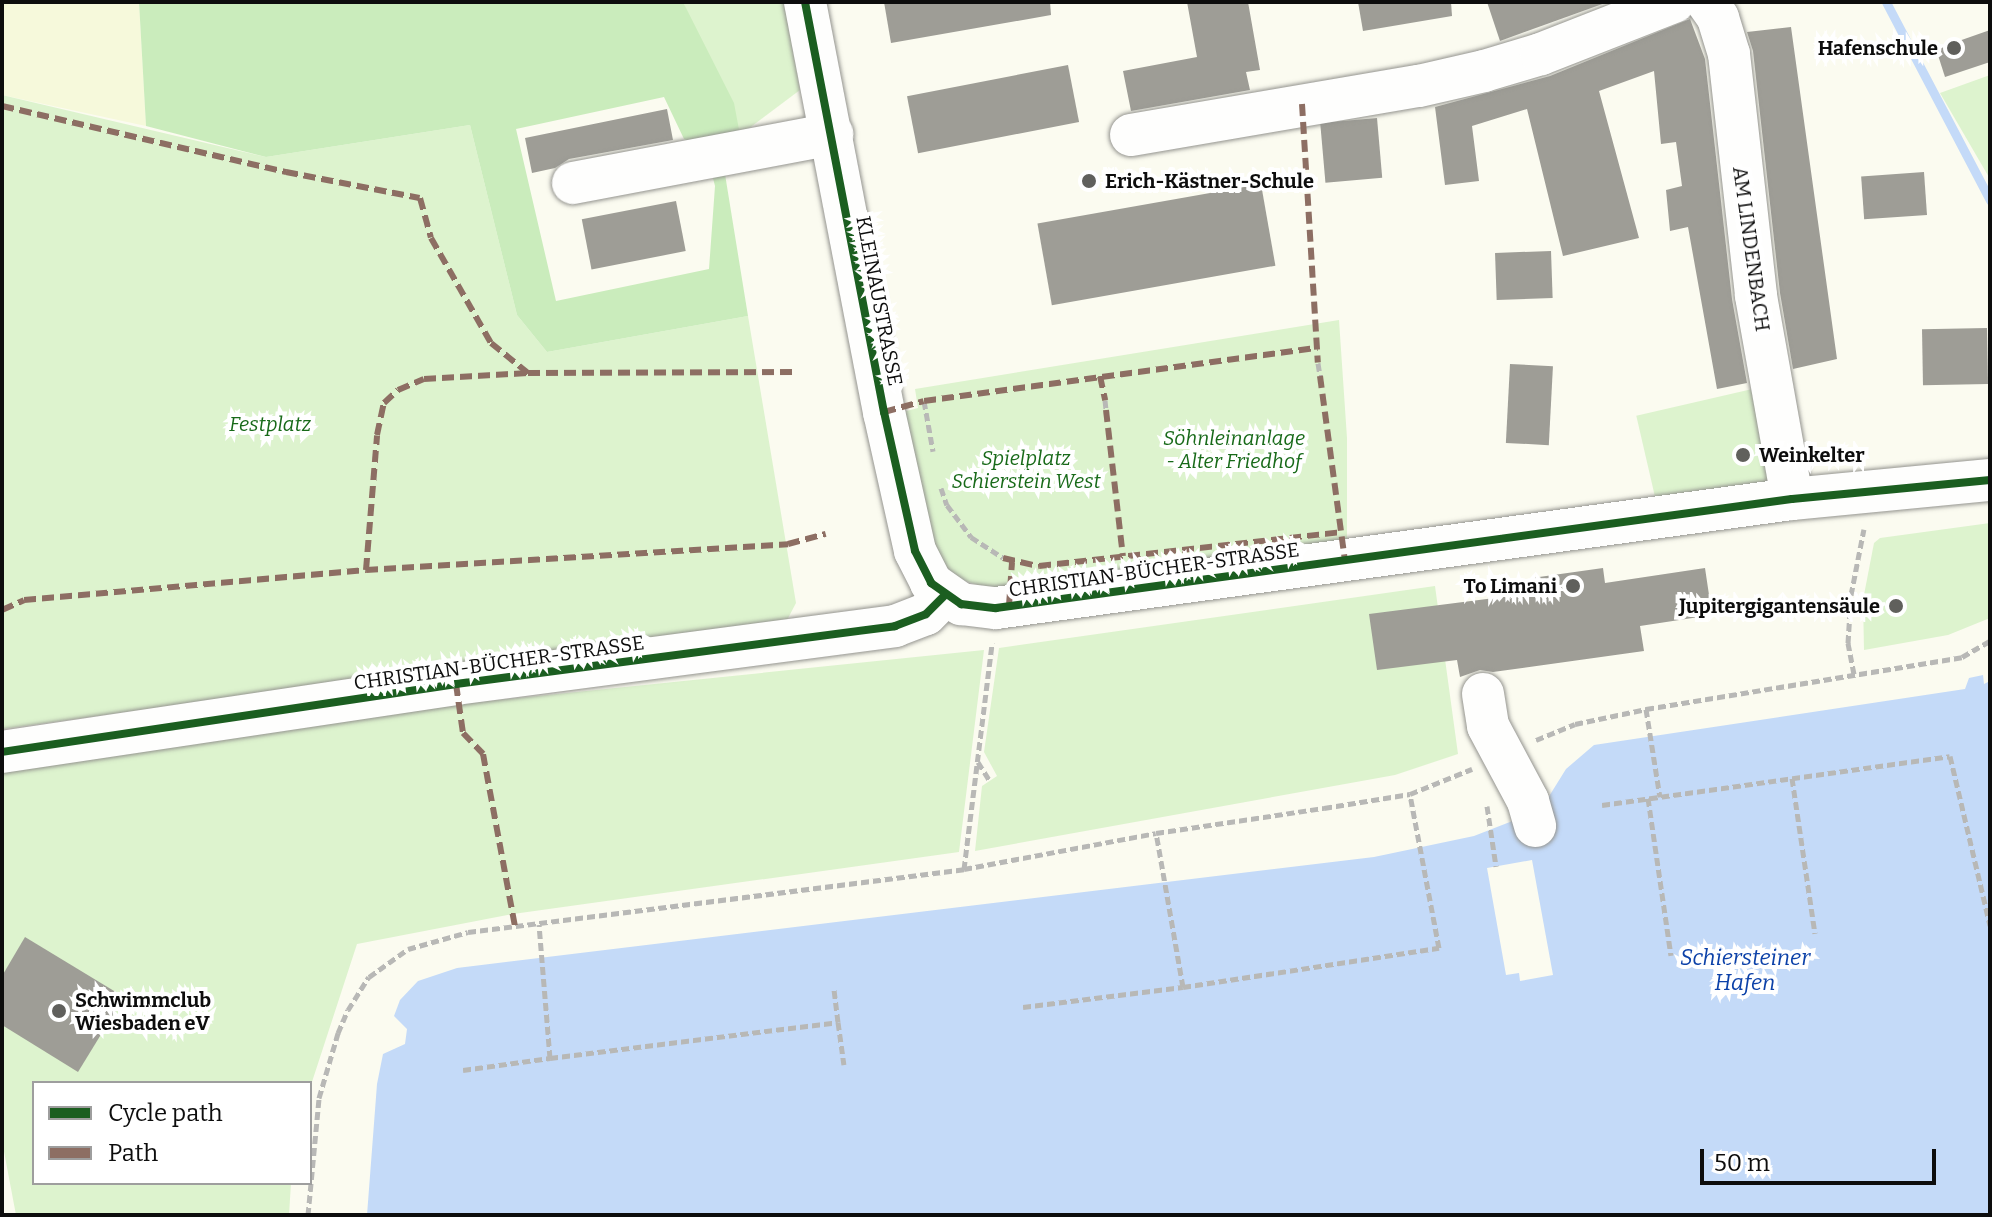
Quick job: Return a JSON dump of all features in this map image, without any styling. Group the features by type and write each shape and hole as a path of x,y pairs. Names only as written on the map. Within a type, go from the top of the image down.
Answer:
{"street":[{"name":"KLEINAUSTRASSE","path":"805,2 884,412 915,551 931,583 945,595"},
{"path":"1131,135 1419,86 1484,71 1541,54 1674,2"},
{"name":"AM LINDENBACH","path":"1707,2 1718,18 1729,54 1756,296 1791,490"},
{"path":"573,183 832,134"},
{"name":"CHRISTIAN-BÜCHER-STRASSE","path":"2,752 441,686 895,626 926,614 945,595 970,606 996,608 1791,490 1880,489 1990,480"},
{"path":"1483,694 1488,726 1528,801 1535,826"}],"path":[{"path":"1318,363 1320,376"},
{"path":"1105,400 1106,410"},
{"path":"924,401 935,458"},
{"path":"938,472 947,505 958,522 971,537 1003,558"},
{"path":"1854,674 1848,643 1851,595 1860,542 1880,489"},
{"path":"964,869 992,637"},
{"path":"312,1172 319,1098 348,1010 369,977 408,949 468,932 964,869 1156,833 1410,794 1575,724 1646,709 1962,657 1990,641"},
{"path":"1646,709 1660,797"},
{"path":"1602,805 1950,756 1990,925"},
{"path":"977,761 990,781"},
{"path":"1792,778 1815,933"},
{"path":"1023,1007 1183,987 1439,948 1410,794"},
{"path":"1485,794 1496,866"},
{"path":"1648,798 1671,955"},
{"path":"1156,833 1183,987"},
{"path":"539,924 550,1058"},
{"path":"834,989 844,1065"},
{"path":"463,1070 838,1022"},
{"path":"308,1215 311,1185"}],"green space":[{"path":"2,2 139,2 146,126 2,95"},
{"path":"139,2 683,2 734,103 740,135 724,168 748,316 547,352 517,315 470,125 266,157 146,126","holes":["664,97 684,139 705,147 715,186 709,269 556,301 516,129"]},
{"path":"683,2 784,2 800,90 740,135"},
{"path":"1990,75 1990,179 1940,93"},
{"name":"Festplatz","path":"2,95 266,157 470,125 517,315 547,352 748,316 796,603 786,622 2,729"},
{"name":"Söhnleinanlage - Alter Friedhof","path":"1339,320 1347,438 1347,549 989,589 957,578 931,551 899,413 918,408 915,389"},
{"path":"1761,387 1783,481 1658,509 1636,416"},
{"path":"1990,523 1990,618 1948,635 1864,650 1863,600 1874,543 1880,538"},
{"path":"1435,586 1458,754 1395,775 975,851 982,786 997,776 984,752 999,648"},
{"path":"984,650 959,852 513,914 357,944 312,1082 32,1081 32,1185 291,1185 289,1215 16,1215 2,1141 2,766 459,704"}],"water":[{"name":"Schiersteiner Hafen","path":"1983,675 1984,684 1990,681 1990,1215 367,1215 377,1084 383,1054 405,1044 407,1029 394,1016 400,1000 418,981 457,968 1374,857 1474,836 1543,806 1566,769 1594,745 1965,689 1969,678"}],"pier":[{"path":"1532,860 1553,975 1520,981 1519,973 1506,975 1487,868"}],"building":[{"path":"884,2 1050,2 1051,15 891,43"},
{"path":"1187,2 1248,2 1260,70 1246,72 1250,90 1131,111 1123,71 1197,57"},
{"path":"1358,2 1451,2 1452,16 1363,31"},
{"path":"1487,2 1608,2 1500,41"},
{"path":"1690,19 1705,59 1732,299 1747,383 1717,389 1688,227 1670,231 1666,190 1682,186 1676,142 1661,144 1654,71 1599,91 1639,238 1563,256 1527,109 1472,126 1479,181 1445,185 1435,107 1550,76"},
{"path":"1791,27 1837,359 1793,369 1780,293 1753,51 1747,32"},
{"path":"1990,30 1990,62 1945,77 1936,49"},
{"path":"1068,65 1079,122 918,153 907,96"},
{"path":"667,109 673,140 569,159 555,168 532,173 525,138"},
{"path":"1377,118 1382,178 1325,183 1320,123"},
{"path":"1924,172 1927,215 1864,219 1861,176"},
{"path":"1261,184 1275,266 1052,305 1037,223"},
{"path":"676,201 686,251 591,269 582,219"},
{"path":"1551,251 1553,298 1497,300 1495,253"},
{"path":"1987,328 1988,384 1923,385 1922,329"},
{"path":"1510,364 1553,366 1549,445 1506,443"},
{"path":"1603,568 1605,583 1705,568 1712,615 1640,626 1644,651 1493,672 1480,670 1460,677 1457,660 1377,670 1369,614 1534,593 1532,578"},
{"name":"Schwimmclub Wiesbaden eV","path":"25,937 124,997 78,1072 2,1025 2,976"}],"waterway":[{"path":"1886,2 1990,200"}],"marked path":[{"path":"1302,104 1318,363"},
{"path":"2,106 286,172 420,198 431,238 491,343 528,373"},
{"path":"884,412 924,401 1317,348"},
{"path":"366,570 377,435 384,403 398,390 424,379 528,373 797,372"},
{"path":"1100,376 1105,400"},
{"path":"1320,376 1345,560"},
{"path":"1106,410 1123,556"},
{"path":"1003,558 1039,566 1341,532"},
{"path":"2,610 24,600 366,570 788,544 826,534"},
{"path":"1009,606 1012,562"},
{"path":"456,684 463,733 483,754 515,926"}],"cycle path":[{"path":"805,2 884,412 915,551 931,583 961,604 996,608 1792,499 1990,480"},
{"path":"2,752 456,684 895,626 926,614 945,595"}],"place":[{"name":"Hafenschule","path":"1954,48"},
{"name":"Erich-Kästner-Schule","path":"1089,181"},
{"name":"Weinkelter","path":"1743,455"},
{"name":"To Limani","path":"1573,586"},
{"name":"Jupitergigantensäule","path":"1896,606"},
{"name":"Schwimmclub Wiesbaden eV","path":"59,1011"}],"park label":[{"name":"Spielplatz Schierstein West","path":"1026,470"}]}
